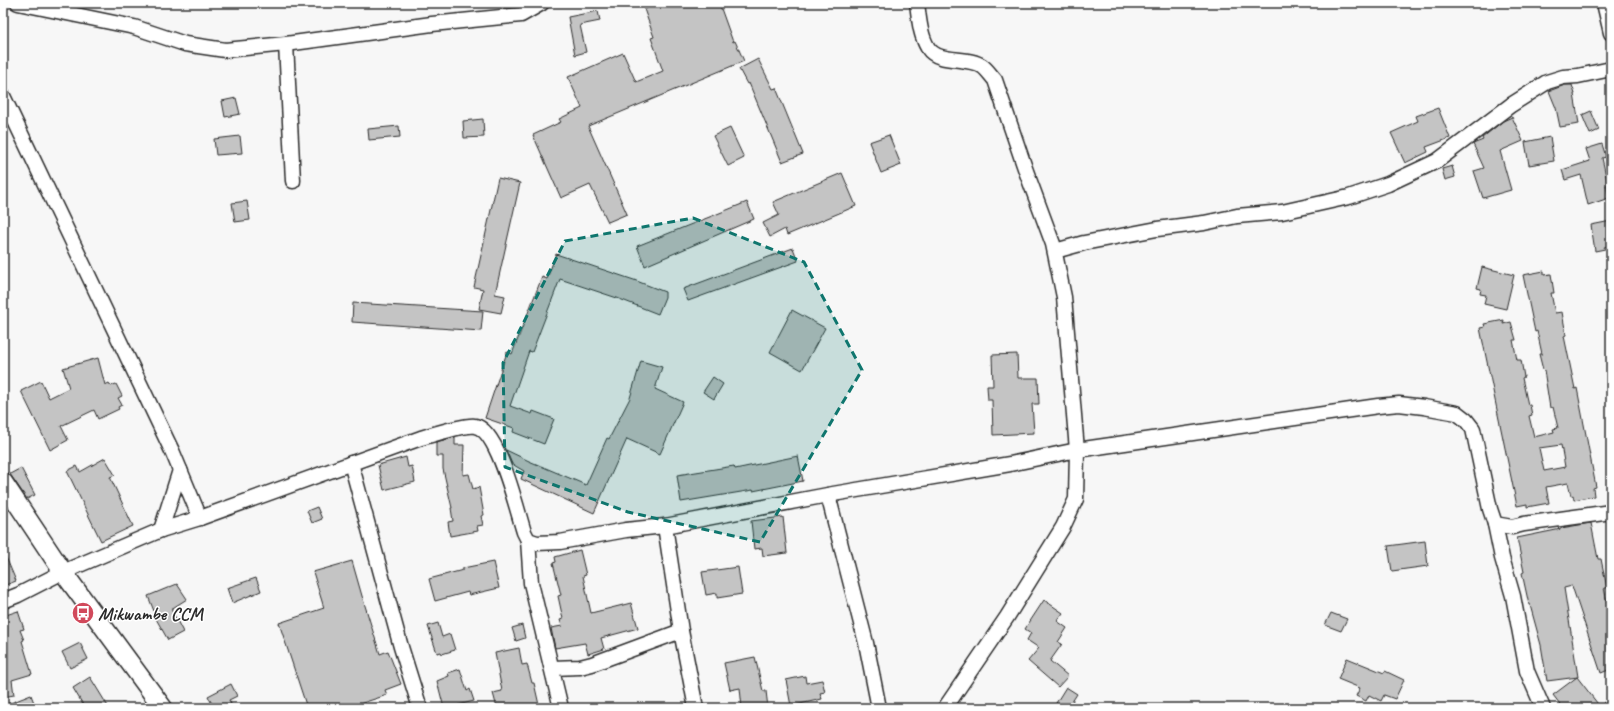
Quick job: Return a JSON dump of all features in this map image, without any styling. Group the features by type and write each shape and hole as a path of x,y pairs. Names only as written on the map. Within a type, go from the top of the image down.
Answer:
{"main road":[{"path":"3,482 63,572 162,708"}],"street":[{"path":"18,3 134,27 185,44 225,50 286,44 432,24 522,15 542,3"},
{"path":"917,3 921,31 928,49 941,58 966,60 982,66 995,80 1055,251 1064,297 1077,450 1076,499 1063,527 1007,617 944,708"},
{"path":"1604,3 1611,34"},
{"path":"286,44 293,181"},
{"path":"1055,251 1084,243 1237,216 1282,212 1349,197 1388,184 1438,162 1511,105 1546,82 1563,77 1578,76 1611,69"},
{"path":"3,96 180,470 200,518"},
{"path":"528,540 537,543 560,542 626,530 664,526 828,495 1010,464 1077,450 1378,406 1399,404 1441,410 1456,413 1466,420 1473,429 1490,509 1513,596 1527,671 1543,708"},
{"path":"3,601 63,572 161,530 200,518 421,438 475,426 484,430 492,441 505,468 524,532 528,540 531,583 561,708"},
{"path":"352,463 401,647 420,708"},
{"path":"161,530 180,470"},
{"path":"828,495 866,643 879,708"},
{"path":"1495,524 1512,527 1611,512"},
{"path":"664,526 681,631 696,708"},
{"path":"552,668 580,667 592,664 681,631"}],"highlighted area":[{"path":"693,218 804,262 862,370 760,542 628,512 505,467 503,363 565,241"}],"building":[{"path":"662,3 719,3 733,42 735,41 744,61 588,126 627,214 608,222 590,185 561,198 533,135 561,122 559,119 582,108 568,77 623,53 636,82 663,71 651,38 654,37 644,9"},
{"path":"598,11 600,21 580,25 586,52 575,55 568,17"},
{"path":"758,59 773,89 776,88 803,154 782,162 749,83 747,84 739,69"},
{"path":"1565,85 1572,85 1575,94 1579,124 1560,127 1556,108 1549,91"},
{"path":"236,98 240,114 225,117 222,101"},
{"path":"1438,108 1450,138 1426,147 1428,152 1405,163 1391,133 1418,121 1416,116"},
{"path":"1591,111 1599,130 1590,134 1582,115"},
{"path":"1512,117 1523,141 1500,151 1511,190 1483,198 1474,171 1484,168 1473,144 1483,140 1482,138 1503,121"},
{"path":"483,119 484,137 464,138 463,121"},
{"path":"399,126 400,137 369,140 368,129"},
{"path":"730,128 744,158 728,166 713,136"},
{"path":"889,135 901,165 881,173 869,142"},
{"path":"240,136 242,153 216,155 214,139"},
{"path":"1550,137 1554,161 1529,165 1525,142"},
{"path":"1602,144 1606,157 1602,158 1608,185 1606,185 1609,198 1588,205 1581,175 1565,180 1562,170 1590,161 1586,149"},
{"path":"1452,166 1455,177 1445,180 1442,169"},
{"path":"842,173 856,206 787,235 785,229 770,237 763,223 779,215 773,202"},
{"path":"498,178 520,183 495,294 505,296 501,313 479,309 483,289 474,287"},
{"path":"247,201 250,220 235,222 232,203"},
{"path":"747,202 754,219 645,266 637,246"},
{"path":"1611,221 1611,246 1595,251 1591,225"},
{"path":"793,248 798,261 688,301 683,289"},
{"path":"556,254 665,292 665,297 658,314 617,298 560,279 532,352 529,351 510,406 532,414 533,411 554,419 544,444 513,432 514,428 485,418 507,352 512,354 542,277 547,279"},
{"path":"1482,267 1514,275 1506,309 1484,304 1486,295 1480,294 1481,289 1477,288"},
{"path":"1544,271 1544,275 1551,274 1554,293 1551,293 1555,313 1562,312 1566,335 1564,336 1575,389 1577,388 1596,487 1593,488 1594,496 1574,500 1573,495 1571,496 1568,483 1546,487 1549,503 1527,507 1527,504 1517,506 1480,328 1485,327 1484,324 1504,320 1503,324 1511,322 1516,340 1513,340 1517,360 1521,360 1524,377 1522,378 1528,405 1530,405 1532,415 1529,416 1534,437 1554,432 1553,429 1558,428 1553,407 1550,408 1544,370 1539,354 1542,354 1537,331 1535,332 1523,275","holes":["1561,445 1565,467 1544,471 1539,448"]},
{"path":"353,303 483,311 481,331 352,322"},
{"path":"792,310 825,328 802,370 770,352"},
{"path":"1017,354 1018,378 1038,378 1039,404 1032,404 1034,433 993,435 992,400 988,400 987,386 993,386 992,355"},
{"path":"98,358 105,385 109,383 111,386 116,384 122,396 118,398 122,405 118,407 119,409 98,419 94,410 61,426 68,440 50,450 21,391 41,381 49,398 69,388 63,368"},
{"path":"641,361 662,367 655,389 683,402 660,454 627,439 594,513 521,479 524,471 512,464 506,450 586,485 607,438 609,439 630,398"},
{"path":"713,377 723,384 714,399 703,392"},
{"path":"455,437 455,445 464,445 463,475 469,474 473,489 479,487 484,515 481,516 483,525 477,526 478,531 450,536 448,522 453,521 452,508 443,469 443,456 436,456 436,442"},
{"path":"798,456 803,481 753,491 681,502 677,475 734,466 735,469"},
{"path":"406,457 408,467 412,466 415,482 384,490 378,465"},
{"path":"105,458 115,475 110,477 133,526 101,541 67,471 77,466 80,472"},
{"path":"21,468 35,495 27,499 10,474"},
{"path":"317,507 322,519 312,523 307,511"},
{"path":"783,517 787,553 763,556 762,548 754,549 751,521"},
{"path":"1591,523 1598,559 1601,559 1607,588 1604,588 1611,620 1611,669 1601,673 1572,586 1564,588 1578,677 1547,681 1541,645 1529,605 1522,573 1524,572 1517,538"},
{"path":"1425,541 1428,566 1392,571 1388,546"},
{"path":"3,550 16,581 3,586"},
{"path":"580,550 586,575 583,576 591,613 631,603 638,628 601,638 604,649 588,654 585,643 555,648 551,628 562,626 560,620 563,619 558,596 561,595 553,563 556,562 555,557"},
{"path":"352,561 380,654 388,651 401,684 385,690 387,695 347,708 307,708 279,623 324,608 313,572"},
{"path":"493,562 499,588 469,595 468,592 435,601 429,579 463,570 463,568"},
{"path":"738,567 742,594 717,598 717,593 706,595 702,572"},
{"path":"256,578 261,591 232,603 227,588"},
{"path":"177,584 187,599 171,609 183,632 168,640 155,617 156,616 148,596"},
{"path":"1044,600 1063,613 1057,621 1067,628 1058,642 1062,644 1050,661 1068,676 1058,687 1028,661 1039,648 1027,640 1031,633 1025,629"},
{"path":"18,611 24,629 20,630 24,640 22,641 32,674 12,680 14,695 3,697 3,616"},
{"path":"1331,613 1347,619 1341,631 1325,625"},
{"path":"438,623 442,637 450,634 455,650 442,654 441,652 437,653 428,626"},
{"path":"522,625 525,638 516,641 512,628"},
{"path":"80,643 88,659 70,668 62,652"},
{"path":"519,648 522,665 527,664 532,683 534,683 539,705 526,708 497,708 493,693 502,691 495,653"},
{"path":"755,657 763,691 766,691 768,708 742,708 740,688 730,690 724,663"},
{"path":"1347,658 1384,673 1385,671 1404,680 1395,699 1384,695 1381,701 1369,695 1366,701 1356,696 1360,688 1338,679"},
{"path":"460,669 467,691 470,689 474,701 458,705 459,708 444,708 437,681 449,676 448,673"},
{"path":"805,676 806,683 822,680 825,692 820,693 822,699 791,706 786,680"},
{"path":"90,677 109,708 85,708 73,688"},
{"path":"1577,677 1601,708 1563,708 1553,695"},
{"path":"231,684 237,696 229,700 233,708 214,708 208,696"},
{"path":"1066,687 1077,694 1068,708 1053,708"},
{"path":"31,695 36,708 3,708 3,706"}],"place":[{"name":"Mikwambe CCM","path":"83,613"}]}
